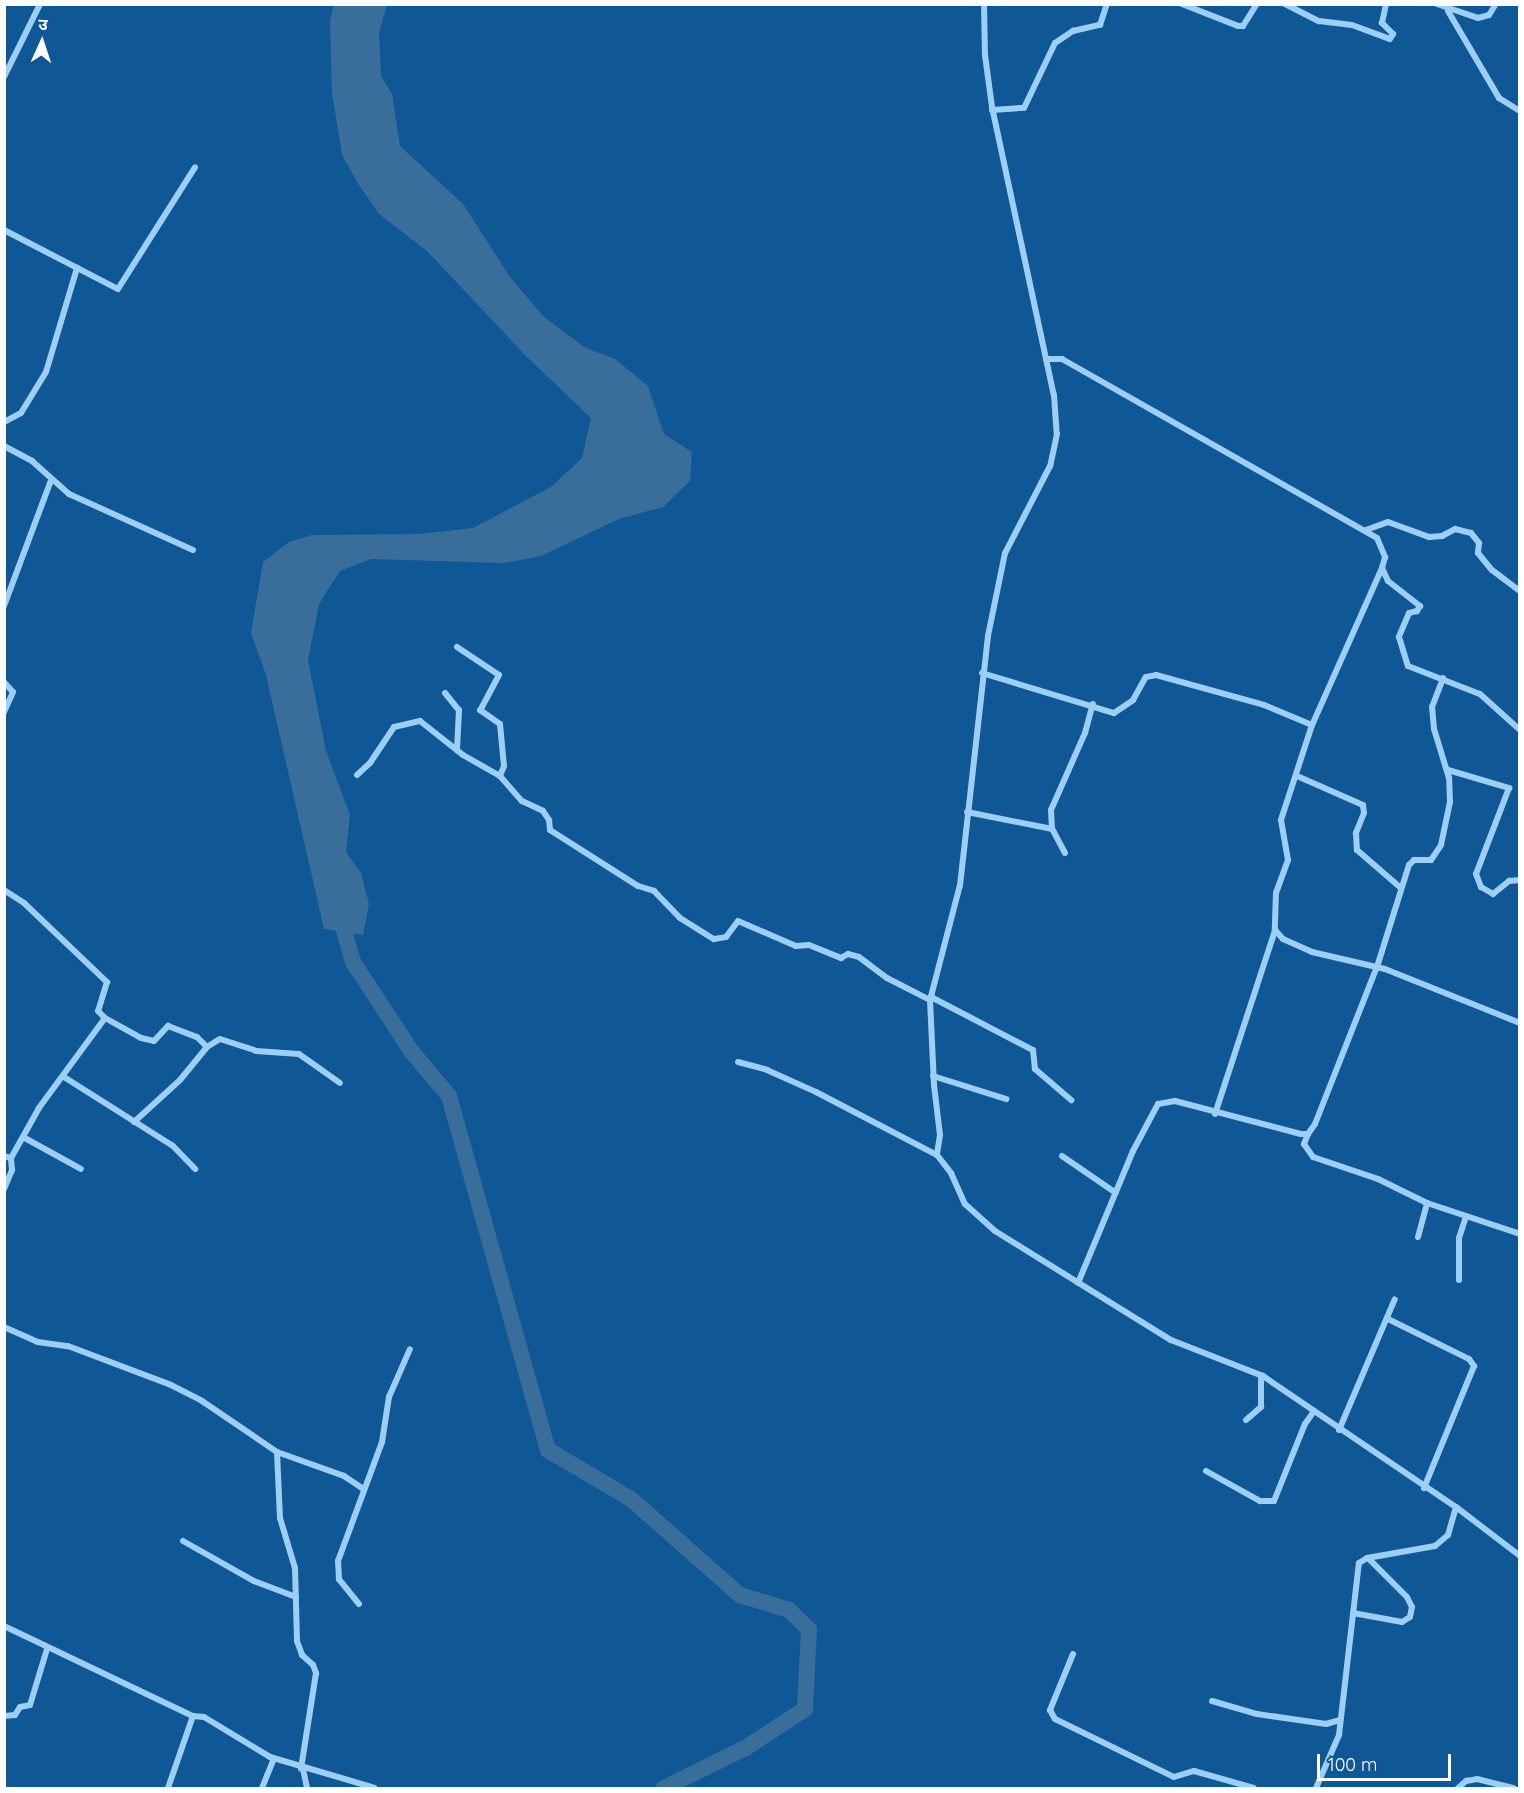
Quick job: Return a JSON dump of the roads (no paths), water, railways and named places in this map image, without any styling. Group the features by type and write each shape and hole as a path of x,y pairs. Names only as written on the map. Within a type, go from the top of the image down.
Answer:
{"street":[{"path":"4,77 40,4"},
{"path":"937,1155 940,1135 934,999 959,893 1005,553 1055,451 1057,416 985,55 984,4"},
{"path":"997,110 1024,108 1054,43 1073,31 1100,25 1107,4"},
{"path":"1182,4 1238,26 1243,26 1257,4"},
{"path":"1285,4 1319,21 1352,25 1390,39 1394,34 1382,23 1386,4"},
{"path":"1437,4 1448,11 1478,18 1489,15 1496,4"},
{"path":"1448,11 1499,98 1520,111"},
{"path":"4,230 121,288 195,167"},
{"path":"4,422 21,413 46,372 77,268"},
{"path":"1047,359 1057,357 1254,472 1366,530 1381,544 1382,568 1388,580 1420,606 1417,611 1409,613 1399,637 1405,662 1411,668 1443,678 1480,694 1520,730"},
{"path":"4,446 32,461 69,494 193,550"},
{"path":"4,606 51,480"},
{"path":"1366,530 1388,522 1429,537 1442,536 1455,529 1470,533 1479,543 1479,553 1492,570 1520,591"},
{"path":"1215,1114 1275,930 1274,899 1288,860 1281,820 1312,725 1382,568"},
{"path":"457,646 499,675 480,710 500,724 504,766 500,776"},
{"path":"987,674 1114,712 1123,710 1146,678 1156,675 1264,705 1312,725"},
{"path":"1443,678 1434,700 1432,714 1448,770 1450,802 1439,851 1431,860 1411,861 1377,967 1317,1120 1304,1144 1314,1156 1378,1179 1427,1203 1520,1234"},
{"path":"4,682 13,692 4,712"},
{"path":"445,693 459,710 457,750"},
{"path":"1065,853 1052,829 1052,803 1081,743 1093,704"},
{"path":"357,775 366,768 394,728 420,721 457,750 500,776 522,801 543,811 549,820 550,830 638,886 654,891 680,918 714,939 726,937 738,921 796,946 809,945 841,958 848,954 859,957 887,978 934,999 1033,1050 1035,1069 1071,1100"},
{"path":"1448,770 1509,788 1476,874 1481,887 1493,894 1509,881 1520,880"},
{"path":"1297,776 1363,805 1364,813 1356,832 1358,850 1401,888"},
{"path":"971,813 1052,829"},
{"path":"4,890 24,903 104,978 106,985 98,1011 105,1018 141,1038 154,1041 168,1026 197,1037 207,1047"},
{"path":"1275,930 1283,939 1323,956 1377,967 1520,1023"},
{"path":"4,1189 12,1170 8,1157 105,1018"},
{"path":"134,1122 180,1080 207,1047 224,1039 256,1051 299,1054 340,1083"},
{"path":"738,1062 767,1070 816,1092 937,1155 975,1215 1080,1279 1171,1340 1261,1375 1424,1488 1456,1507 1520,1556"},
{"path":"64,1077 173,1146 195,1169"},
{"path":"937,1077 1006,1099"},
{"path":"1080,1279 1148,1117 1158,1104 1175,1101 1215,1114 1308,1134"},
{"path":"22,1137 81,1169"},
{"path":"1062,1156 1116,1193"},
{"path":"1418,1238 1427,1203"},
{"path":"1459,1280 1459,1238 1466,1216"},
{"path":"1340,1428 1346,1420 1395,1299"},
{"path":"1388,1319 1469,1359 1474,1366 1424,1488"},
{"path":"4,1327 38,1342 68,1346 171,1385 202,1401 277,1452 344,1476 363,1489"},
{"path":"359,1604 342,1586 337,1566 358,1513 363,1489 382,1442 389,1396 410,1349"},
{"path":"1246,1420 1261,1407 1261,1375"},
{"path":"1206,1471 1260,1501 1274,1501 1305,1424 1314,1411"},
{"path":"277,1452 278,1507 293,1560 298,1650 316,1673 302,1769 307,1788"},
{"path":"1316,1788 1332,1758 1340,1719 1359,1563 1368,1558 1435,1546 1448,1535 1456,1507"},
{"path":"183,1541 254,1581 296,1597"},
{"path":"1353,1613 1402,1622 1410,1617 1412,1607 1407,1597 1368,1558"},
{"path":"4,1626 47,1649 193,1716 210,1720 274,1758 302,1769 375,1788"},
{"path":"4,1716 15,1715 20,1707 30,1706 47,1649"},
{"path":"1073,1654 1050,1710 1055,1719 1174,1777 1194,1771 1254,1788"},
{"path":"1212,1701 1257,1713 1326,1724 1340,1719"},
{"path":"168,1788 193,1716"},
{"path":"262,1788 274,1758"},
{"path":"1458,1788 1466,1781 1477,1779 1514,1788"}],"water":[{"path":"334,5 387,5 379,33 381,76 392,94 400,146 463,204 510,277 543,316 584,347 615,359 648,386 664,434 692,452 690,481 663,507 619,519 541,556 504,563 371,559 340,571 319,604 308,660 326,751 350,815 346,852 361,873 369,904 363,935 324,929 266,675 251,633 263,562 289,542 312,535 420,534 473,528 551,487 582,458 591,418 525,355 427,251 379,214 359,185 342,155 332,93 330,20"}],"waterway":[{"path":"339,913 353,962 412,1052 449,1096 548,1450 631,1499 740,1595 789,1610 809,1629 805,1709 747,1747 664,1788"}]}
